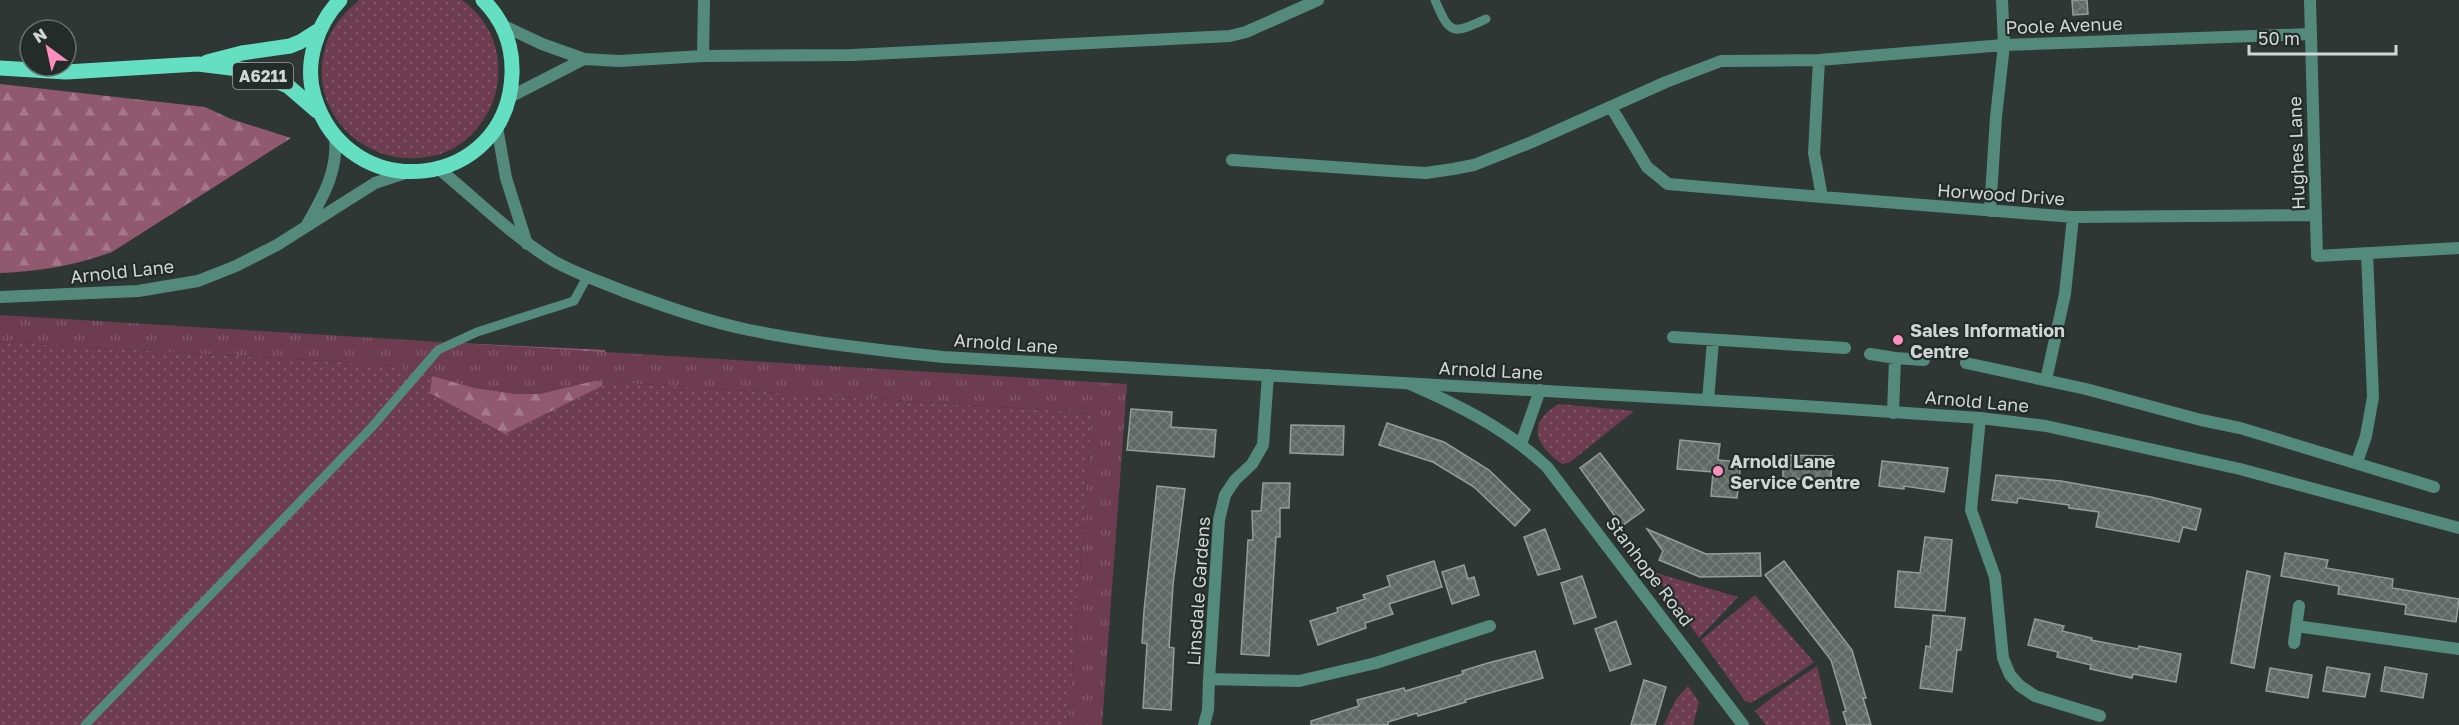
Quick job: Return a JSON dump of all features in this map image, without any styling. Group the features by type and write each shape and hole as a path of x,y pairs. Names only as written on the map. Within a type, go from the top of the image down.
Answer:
{"main road":[{"path":"340,0 319,30 311,58 312,90 319,112 335,138 349,151 369,164 405,173 439,169 459,161 476,150 497,127 510,98 513,59 502,25 488,3"},
{"name":"A6211","path":"198,64 242,53 290,46 319,30"},
{"name":"A6211","path":"0,69 66,72 198,64 247,70 288,86 319,112"}],"street":[{"path":"703,56 704,0"},
{"path":"502,25 542,44 584,59 619,61 703,56 852,56 1230,36 1318,0"},
{"path":"1990,211 1996,117 2004,45 2002,0"},
{"name":"Hughes Lane","path":"2310,0 2318,256 2367,253"},
{"name":"Poole Avenue","path":"1232,160 1426,173 1474,165 1721,61 1819,60 2004,45 2311,34"},
{"path":"510,98 584,59"},
{"path":"1819,60 1814,153 1822,197"},
{"name":"Horwood Drive","path":"1611,106 1647,167 1668,184 2073,217 2316,215"},
{"path":"497,127 506,178 528,244"},
{"path":"307,226 334,171 335,138"},
{"name":"Arnold Lane","path":"439,169 471,195 491,216 554,261 587,277 668,308 748,330 844,346 943,357 1540,390 1980,418 2046,426 2217,464 2459,528"},
{"name":"Arnold Lane","path":"0,297 138,291 198,281 236,266 277,245 367,187 405,173"},
{"path":"2046,380 2065,294 2073,217"},
{"path":"2357,462 2366,436 2373,397 2367,253 2459,248"},
{"path":"1673,337 1845,348"},
{"path":"1708,400 1713,341"},
{"path":"1870,354 1924,360"},
{"path":"1893,412 1895,358"},
{"path":"1966,363 2046,380 2240,428 2434,487"},
{"name":"Linsdale Gardens","path":"1204,725 1208,710 1219,520 1225,495 1235,480 1252,464 1263,445 1268,375"},
{"name":"Stanhope Road","path":"1409,383 1470,411 1521,444 1551,472 1741,724"},
{"path":"1521,444 1540,390"},
{"path":"1980,418 1971,510 1995,577 2003,658 2010,675 2020,686 2035,696 2100,716"},
{"path":"2294,643 2299,606"},
{"name":"Linsdale Gardens","path":"1209,679 1299,681 1376,663 1490,626"},
{"path":"2296,626 2459,649"}],"lane":[{"path":"1435,0 1443,20 1451,28 1460,31 1486,19"},
{"path":"86,725 372,428 438,350 477,332 574,301 587,277"}],"green space":[{"path":"359,0 462,0 486,25 497,56 497,87 493,103 486,116 471,135 456,147 427,157 402,158 380,152 359,142 343,127 330,108 323,87 322,63 328,39 345,13"},
{"path":"0,84 205,107 231,119 291,138 112,252 57,267 0,273"},
{"path":"0,315 1127,384 1102,725 1068,725 1092,413 594,381 540,394 515,394 474,388 393,365 0,342"},
{"path":"0,342 393,365 474,388 594,381 1092,413 1068,725 0,725"},
{"path":"436,342 605,350 602,386 505,434 430,393"},
{"path":"1559,404 1634,411 1569,463 1562,464 1540,442 1538,434 1538,426 1542,419"},
{"path":"1653,572 1738,597 1699,638"},
{"path":"1755,595 1814,662 1751,703 1745,701 1701,640"},
{"path":"1817,666 1831,725 1766,725 1755,711"},
{"path":"1688,686 1699,702 1693,725 1664,725 1676,699"}],"building":[{"path":"2072,0 2087,0 2088,14 2073,15"},
{"path":"1131,409 1172,412 1171,427 1216,430 1214,457 1127,450"},
{"path":"1387,423 1444,442 1489,470 1530,510 1515,526 1474,487 1433,462 1379,445"},
{"path":"1291,425 1344,426 1343,455 1290,453"},
{"name":"Arnold Lane Service Centre","path":"1680,440 1720,444 1718,460 1741,462 1737,498 1711,496 1713,472 1677,469"},
{"path":"1600,453 1644,510 1622,526 1580,468"},
{"path":"1783,455 1832,456 1831,479 1783,479"},
{"path":"1882,461 1948,468 1944,492 1904,486 1904,489 1879,486"},
{"path":"1996,475 2061,481 2151,497 2201,509 2196,530 2183,527 2179,542 2096,527 2099,512 2069,508 2069,505 2018,498 2017,503 1992,500"},
{"path":"1263,483 1290,483 1289,508 1280,508 1280,537 1276,537 1269,656 1241,654 1248,540 1253,540 1252,511 1261,511"},
{"path":"1157,486 1185,489 1173,585 1169,647 1174,648 1171,710 1143,708 1147,644 1142,643 1144,611"},
{"path":"1545,529 1560,569 1538,575 1524,537"},
{"path":"1647,529 1706,554 1760,553 1761,576 1700,577 1659,560 1663,551"},
{"path":"1925,537 1952,540 1945,611 1895,607 1898,571 1920,573"},
{"path":"2285,553 2328,560 2326,568 2393,579 2392,588 2459,599 2456,622 2405,614 2406,605 2338,594 2339,586 2281,576"},
{"path":"1434,561 1442,587 1389,604 1393,614 1365,623 1366,628 1318,645 1310,621 1338,612 1337,608 1365,599 1363,595 1390,586 1387,576"},
{"path":"1784,561 1852,650 1871,725 1847,725 1843,712 1846,711 1831,660 1765,575"},
{"path":"1464,565 1468,579 1474,577 1479,595 1452,604 1442,572"},
{"path":"2247,571 2270,576 2254,668 2231,663"},
{"path":"1582,576 1596,617 1574,624 1561,583"},
{"path":"1933,615 1965,618 1961,650 1957,650 1952,692 1920,688 1926,646 1930,647"},
{"path":"2035,619 2064,626 2062,631 2092,638 2091,640 2181,654 2176,682 2133,674 2132,678 2090,669 2091,665 2057,657 2058,652 2028,645"},
{"path":"1616,621 1631,664 1610,671 1595,629"},
{"path":"1535,651 1543,678 1418,716 1417,713 1388,722 1388,725 1311,725 1311,721 1359,706 1357,700 1404,688 1405,691 1463,674 1462,671 1488,663"},
{"path":"2327,667 2370,674 2365,697 2323,691"},
{"path":"2385,667 2427,674 2423,698 2381,691"},
{"path":"2270,668 2312,675 2308,698 2266,691"},
{"path":"1644,680 1666,687 1660,708 1655,725 1631,725"}],"place":[{"name":"Sales Information Centre","path":"1898,340"},
{"name":"Arnold Lane Service Centre","path":"1718,471"}]}
